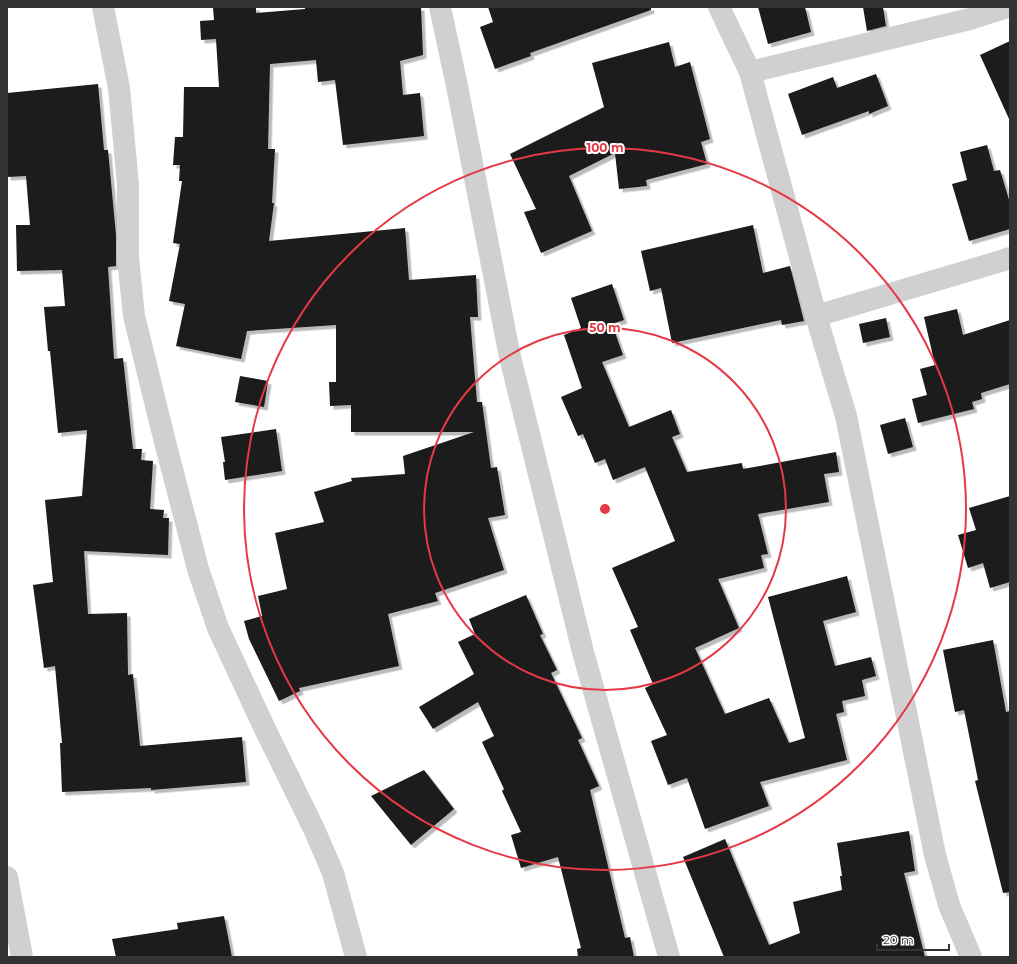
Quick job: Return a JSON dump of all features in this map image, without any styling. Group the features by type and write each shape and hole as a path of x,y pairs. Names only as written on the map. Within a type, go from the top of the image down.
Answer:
{"street":[{"path":"103,7 119,88 128,185 128,258 134,316 198,569 218,628 264,728 314,830 332,873 356,957"},
{"path":"440,7 510,357 583,652 669,957"},
{"path":"718,7 750,72 816,316 846,416 935,855 949,905 971,957"},
{"path":"750,72 970,20 1007,7"},
{"path":"816,316 1010,258"},
{"path":"7,877 22,957"}],"building":[{"path":"213,7 256,7 256,13 305,9 305,7 421,7 423,55 400,61 403,95 420,93 424,136 343,145 335,80 318,82 316,60 270,64 268,149 275,149 272,203 274,203 269,241 405,228 409,280 476,275 478,317 470,317 477,402 482,402 491,468 497,467 505,515 488,518 504,570 435,593 438,601 388,614 399,666 299,688 300,691 279,701 249,639 244,621 262,616 258,596 287,589 275,533 324,522 314,492 352,481 351,478 405,474 403,456 474,432 351,432 351,405 330,406 329,382 336,382 336,325 247,331 241,359 176,346 185,304 169,301 180,244 173,243 182,181 179,181 180,165 173,165 175,137 183,137 184,87 219,87 216,39 201,40 200,21 214,20"},
{"path":"488,7 651,7 651,10 530,53 531,56 495,69 480,27 493,22"},
{"path":"758,7 805,7 811,32 768,44"},
{"path":"863,7 883,7 886,26 867,31"},
{"path":"1010,41 1010,121 980,55"},
{"path":"669,42 675,67 690,62 710,139 701,142 707,164 646,180 647,186 619,189 615,153 569,176 592,231 541,253 524,212 536,209 510,154 604,107 592,63"},
{"path":"876,74 888,106 869,114 869,111 802,135 788,94 833,77 837,88"},
{"path":"98,84 104,150 108,150 116,235 116,266 108,267 114,359 123,358 133,449 142,449 141,460 153,461 150,509 164,510 163,518 169,518 168,555 84,551 88,614 127,613 128,675 133,674 140,746 242,737 246,782 151,790 151,788 62,792 60,743 62,743 55,666 44,668 33,585 53,582 45,500 82,496 87,430 58,433 44,307 65,306 62,270 17,271 16,225 30,225 26,176 7,177 7,93"},
{"path":"987,145 994,171 1000,170 1010,203 1010,229 969,241 952,184 967,180 960,152"},
{"path":"753,225 763,273 790,266 804,321 782,325 781,320 672,343 661,288 650,291 641,251"},
{"path":"612,284 624,320 612,324 623,355 602,362 629,427 671,410 680,434 672,437 687,472 742,463 743,469 836,452 839,472 824,474 829,502 758,514 768,554 761,555 764,568 718,579 739,628 695,648 725,714 769,698 789,743 805,738 768,597 847,576 856,612 823,621 835,666 871,657 876,676 862,680 865,696 842,701 844,712 836,714 847,760 760,782 769,806 705,829 687,778 668,785 651,741 667,735 645,688 653,684 630,630 638,627 612,568 675,541 645,467 613,480 605,459 595,463 583,434 578,436 561,397 582,388 564,335 581,328 571,298"},
{"path":"957,309 963,335 1010,320 1010,384 981,393 982,399 972,402 974,409 918,423 912,399 927,395 920,369 935,365 924,317"},
{"path":"886,318 890,337 863,343 859,324"},
{"path":"240,376 268,381 264,407 235,402"},
{"path":"905,418 913,447 888,454 880,425"},
{"path":"276,429 282,471 225,480 223,462 225,462 221,437"},
{"path":"1010,496 1010,582 990,588 983,563 968,568 958,535 976,530 969,508"},
{"path":"526,595 543,634 540,635 557,670 551,673 582,738 578,740 599,786 590,790 625,938 630,937 634,957 578,957 577,949 581,948 558,857 521,868 511,835 521,832 502,791 504,789 482,742 494,736 478,702 433,729 419,707 474,674 458,642 475,634 469,619"},
{"path":"993,640 1006,712 1010,711 1010,892 1003,893 975,781 978,780 964,710 955,712 943,650"},
{"path":"424,770 454,809 411,845 371,796"},
{"path":"909,831 915,871 904,873 925,957 724,957 683,857 725,839 769,945 800,933 793,902 842,890 840,876 842,876 837,843"},
{"path":"224,916 232,957 116,957 112,939 178,929 177,923"}]}
